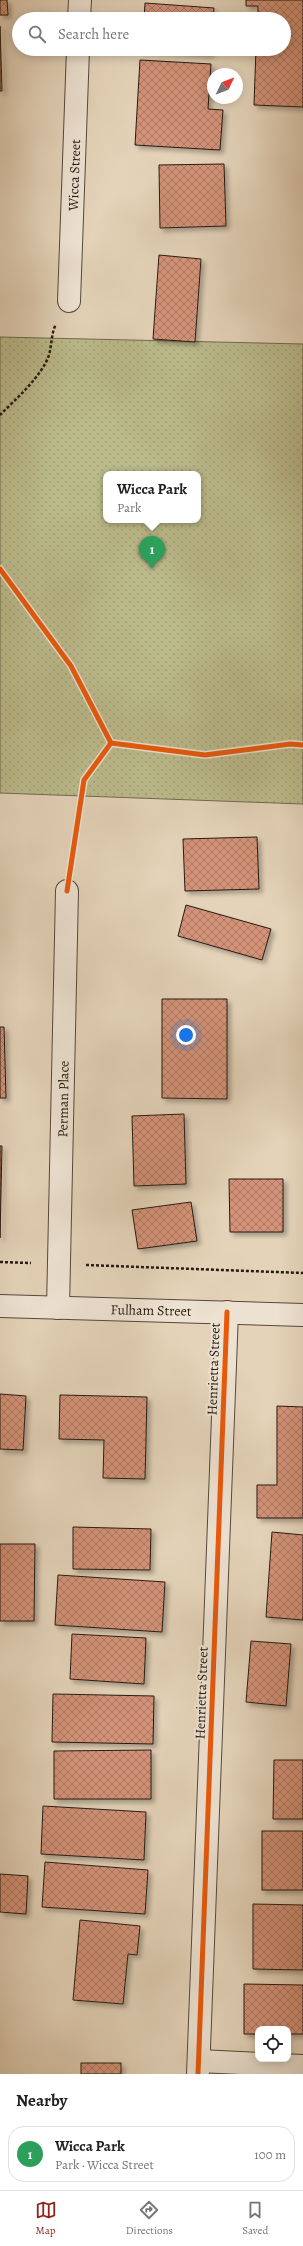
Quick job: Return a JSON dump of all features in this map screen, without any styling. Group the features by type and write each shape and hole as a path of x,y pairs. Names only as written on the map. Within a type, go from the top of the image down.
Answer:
{"street":[{"path":"79,12 80,0"},
{"name":"Wicca Street","path":"69,301 78,56"},
{"name":"Perman Place","path":"58,1308 67,891"},
{"name":"Fulham Street","path":"0,1306 303,1315"},
{"name":"Henrietta Street","path":"199,2068 227,1312"},
{"path":"199,2068 303,2066"}],"path":[{"path":"0,415 30,385 49,355 53,330 69,301"},
{"path":"0,1262 303,1273"}],"shaded area":[{"path":"0,337 303,344 303,804 0,793"}],"building":[{"path":"0,0 7,0 8,15 0,15"},
{"path":"246,0 303,0 303,107 254,105 256,56 291,56 291,12 258,12 258,6 246,6"},
{"path":"145,3 214,8 214,12 144,12"},
{"path":"0,26 2,91 0,91"},
{"path":"140,60 211,64 211,68 207,68 207,104 208,104 208,109 223,110 220,150 135,145"},
{"path":"224,164 226,226 160,228 159,165"},
{"path":"159,255 201,259 195,342 153,339"},
{"path":"257,837 259,889 185,891 183,839"},
{"path":"186,905 271,929 262,960 178,936"},
{"path":"162,999 227,999 227,1099 162,1098"},
{"path":"0,1027 4,1027 6,1098 0,1098"},
{"path":"184,1114 186,1184 134,1186 132,1116"},
{"path":"0,1146 2,1146 0,1238"},
{"path":"229,1179 283,1179 283,1232 230,1232"},
{"path":"191,1202 197,1241 138,1249 132,1210"},
{"path":"0,1394 26,1396 23,1450 0,1449"},
{"path":"60,1395 147,1397 145,1479 103,1478 104,1440 59,1439"},
{"path":"277,1406 303,1407 303,1518 257,1518 257,1485 277,1485"},
{"path":"73,1527 151,1529 150,1570 73,1569"},
{"path":"272,1532 303,1535 303,1620 266,1617"},
{"path":"0,1544 35,1544 34,1621 0,1621"},
{"path":"58,1575 165,1582 162,1632 55,1625"},
{"path":"72,1634 146,1638 144,1684 70,1679"},
{"path":"251,1641 291,1644 286,1706 246,1702"},
{"path":"53,1694 154,1696 153,1744 52,1742"},
{"path":"151,1750 151,1799 54,1799 54,1751"},
{"path":"274,1760 303,1760 303,1819 273,1819"},
{"path":"43,1806 146,1812 144,1860 41,1854"},
{"path":"262,1831 303,1831 303,1890 262,1890"},
{"path":"45,1862 148,1870 145,1914 42,1907"},
{"path":"0,1874 28,1876 26,1914 0,1912"},
{"path":"253,1904 303,1905 303,1970 253,1969"},
{"path":"80,1920 140,1926 137,1955 128,1954 123,2004 73,2000"},
{"path":"244,1984 303,1985 303,2034 291,2034 291,2026 255,2026 255,2034 244,2034"},
{"path":"81,2063 121,2063 121,2074 81,2074"}],"cycle path":[{"path":"0,569 71,666 111,743 205,755 290,744 303,745"},
{"path":"67,891 84,780 111,743"},
{"path":"198,2074 227,1312"}],"place":[{"name":"Wicca Park","path":"152,569"}]}
